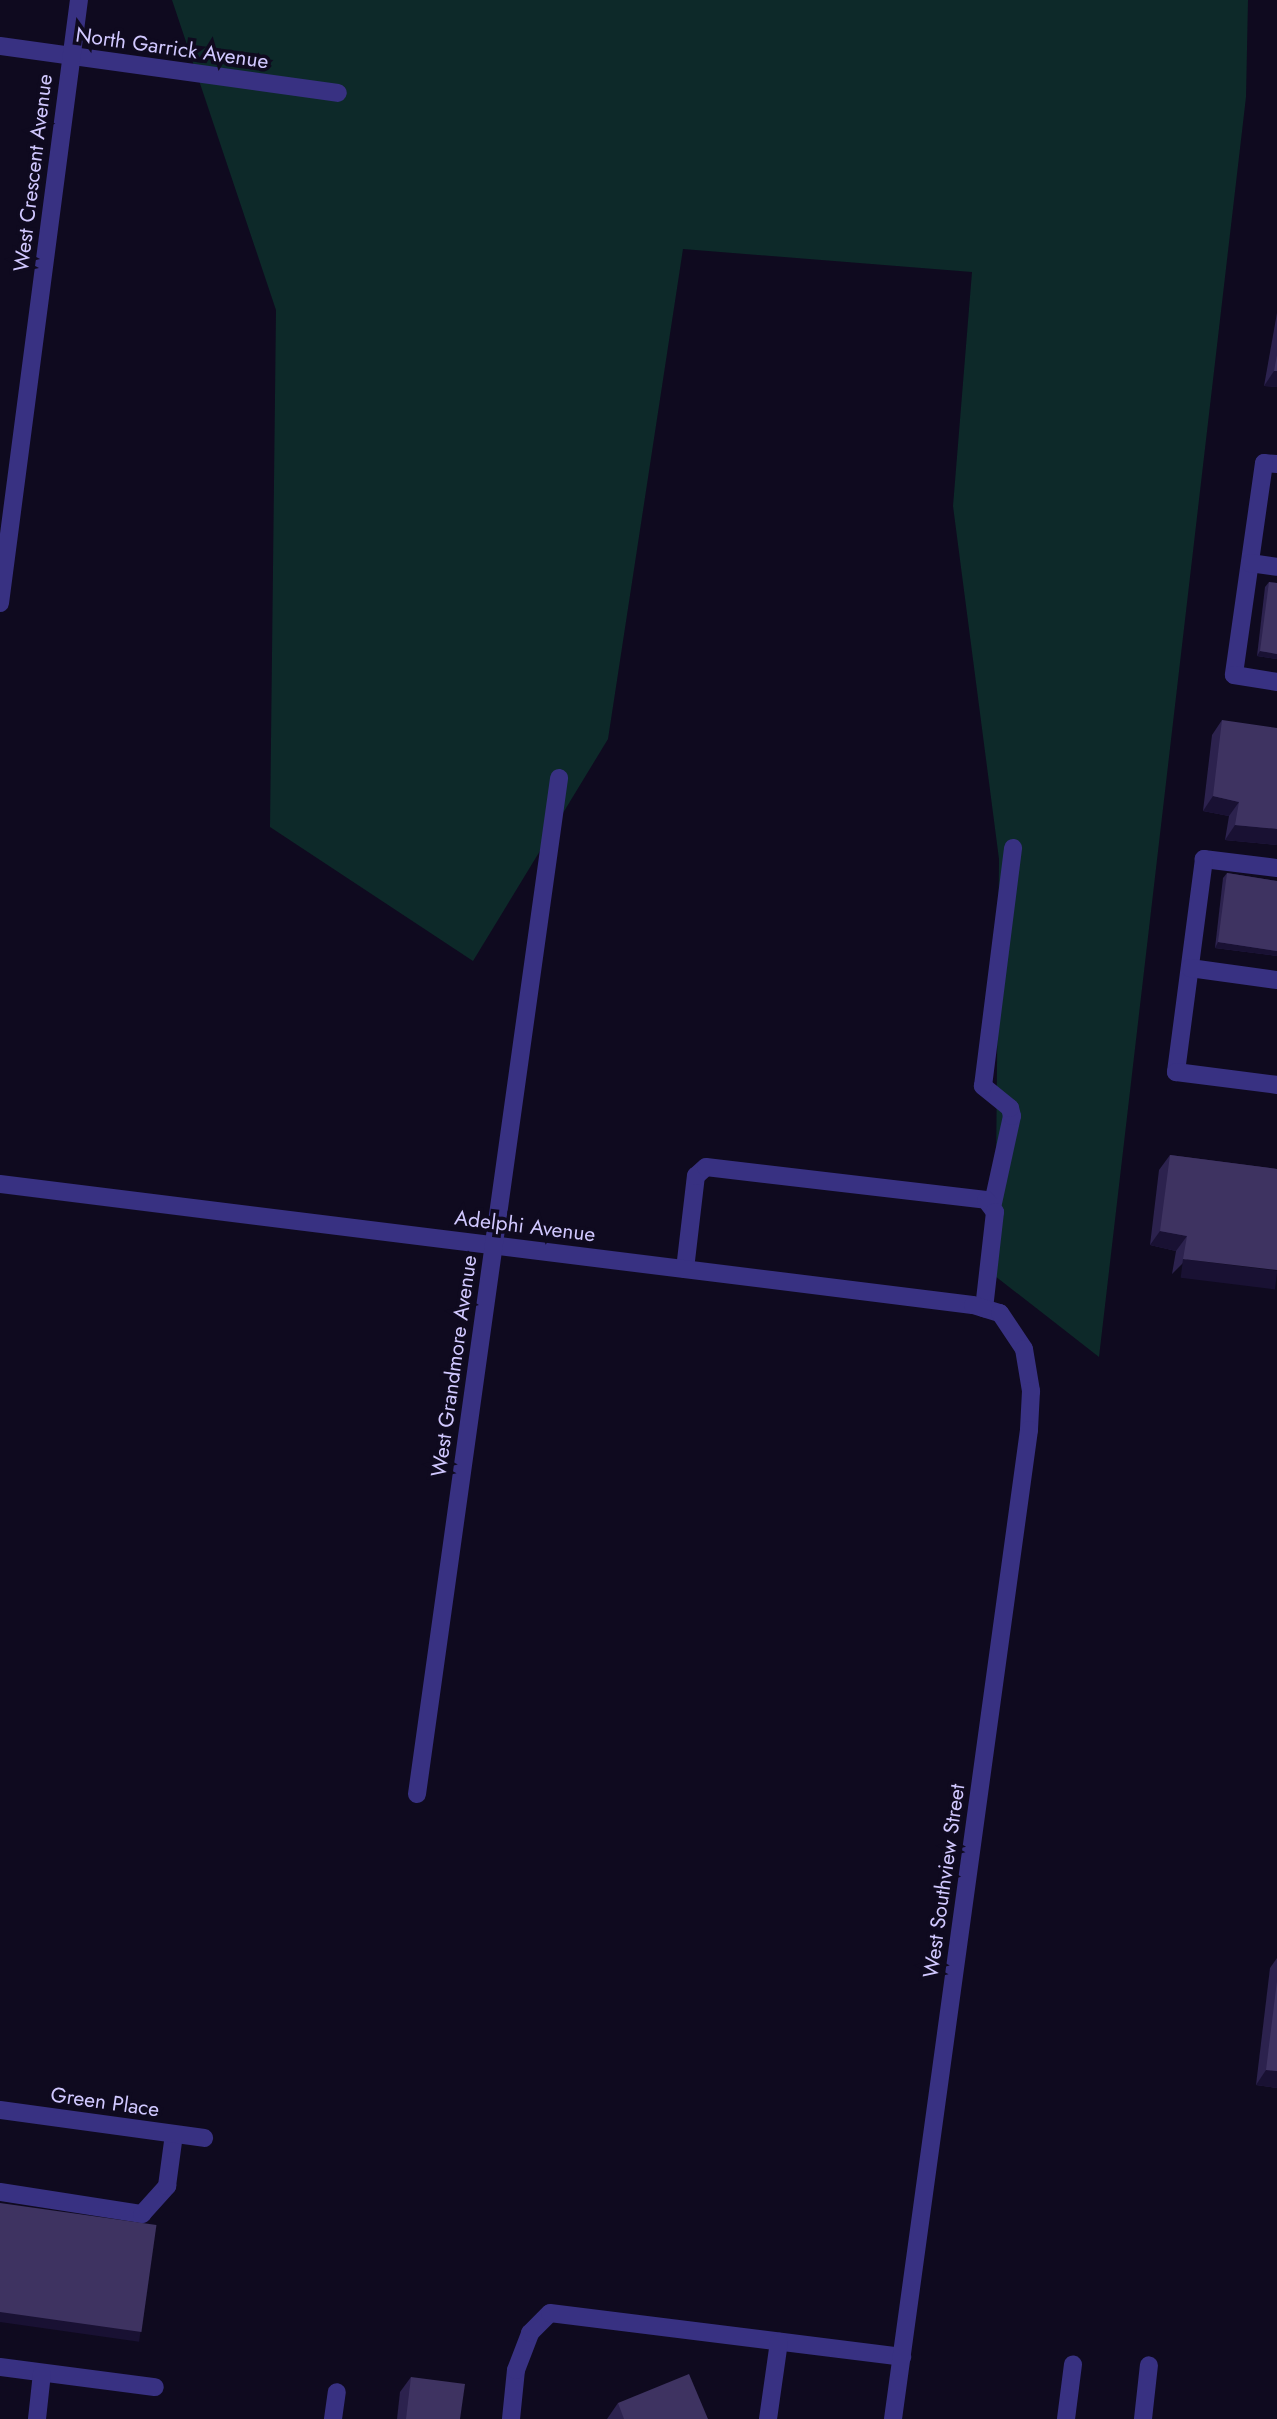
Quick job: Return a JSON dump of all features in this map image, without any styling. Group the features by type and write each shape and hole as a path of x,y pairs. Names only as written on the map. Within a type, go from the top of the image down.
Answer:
{"street":[{"name":"West Crescent Avenue","path":"0,603 79,0"},
{"name":"North Garrick Avenue","path":"0,46 338,93"},
{"path":"1277,464 1264,463 1234,675 1277,682"},
{"path":"1250,563 1277,567"},
{"name":"West Grandmore Avenue","path":"417,1794 559,778"},
{"path":"984,1308 993,1203 1012,1116 1010,1108 983,1086 1013,848"},
{"path":"1277,868 1204,859 1176,1072 1277,1085"},
{"path":"1190,968 1277,980"},
{"path":"685,1269 696,1176 706,1167 993,1203"},
{"name":"Adelphi Avenue","path":"0,1184 984,1308"},
{"name":"West Southview Street","path":"893,2419 1029,1430 1031,1391 1024,1349 1000,1313 984,1308"},
{"name":"Green Place","path":"0,2110 204,2138"},
{"path":"0,2192 142,2214 167,2186 174,2134"},
{"path":"511,2419 516,2370 530,2333 550,2313 902,2357"},
{"path":"768,2419 779,2342"},
{"path":"1066,2419 1073,2364"},
{"path":"1143,2419 1149,2365"},
{"path":"0,2367 155,2387"},
{"path":"37,2419 42,2373"},
{"path":"333,2419 337,2392"}],"green space":[{"path":"172,0 1248,0 1246,97 1099,1357 995,1276 999,859 953,506 972,272 683,249 608,739 473,961 270,827 276,310"}],"building":[{"path":"1269,582 1277,583 1277,654 1260,651"},
{"path":"1222,720 1277,728 1277,829 1235,825 1239,802 1213,796"},
{"path":"1227,873 1277,881 1277,951 1218,942"},
{"path":"1170,1155 1277,1169 1277,1270 1183,1259 1187,1236 1160,1231"},
{"path":"1277,1981 1277,2071 1266,2070"},
{"path":"0,2203 156,2225 141,2332 0,2312"},
{"path":"689,2374 708,2419 624,2419 618,2403"},
{"path":"411,2377 465,2384 460,2419 406,2419"}]}
